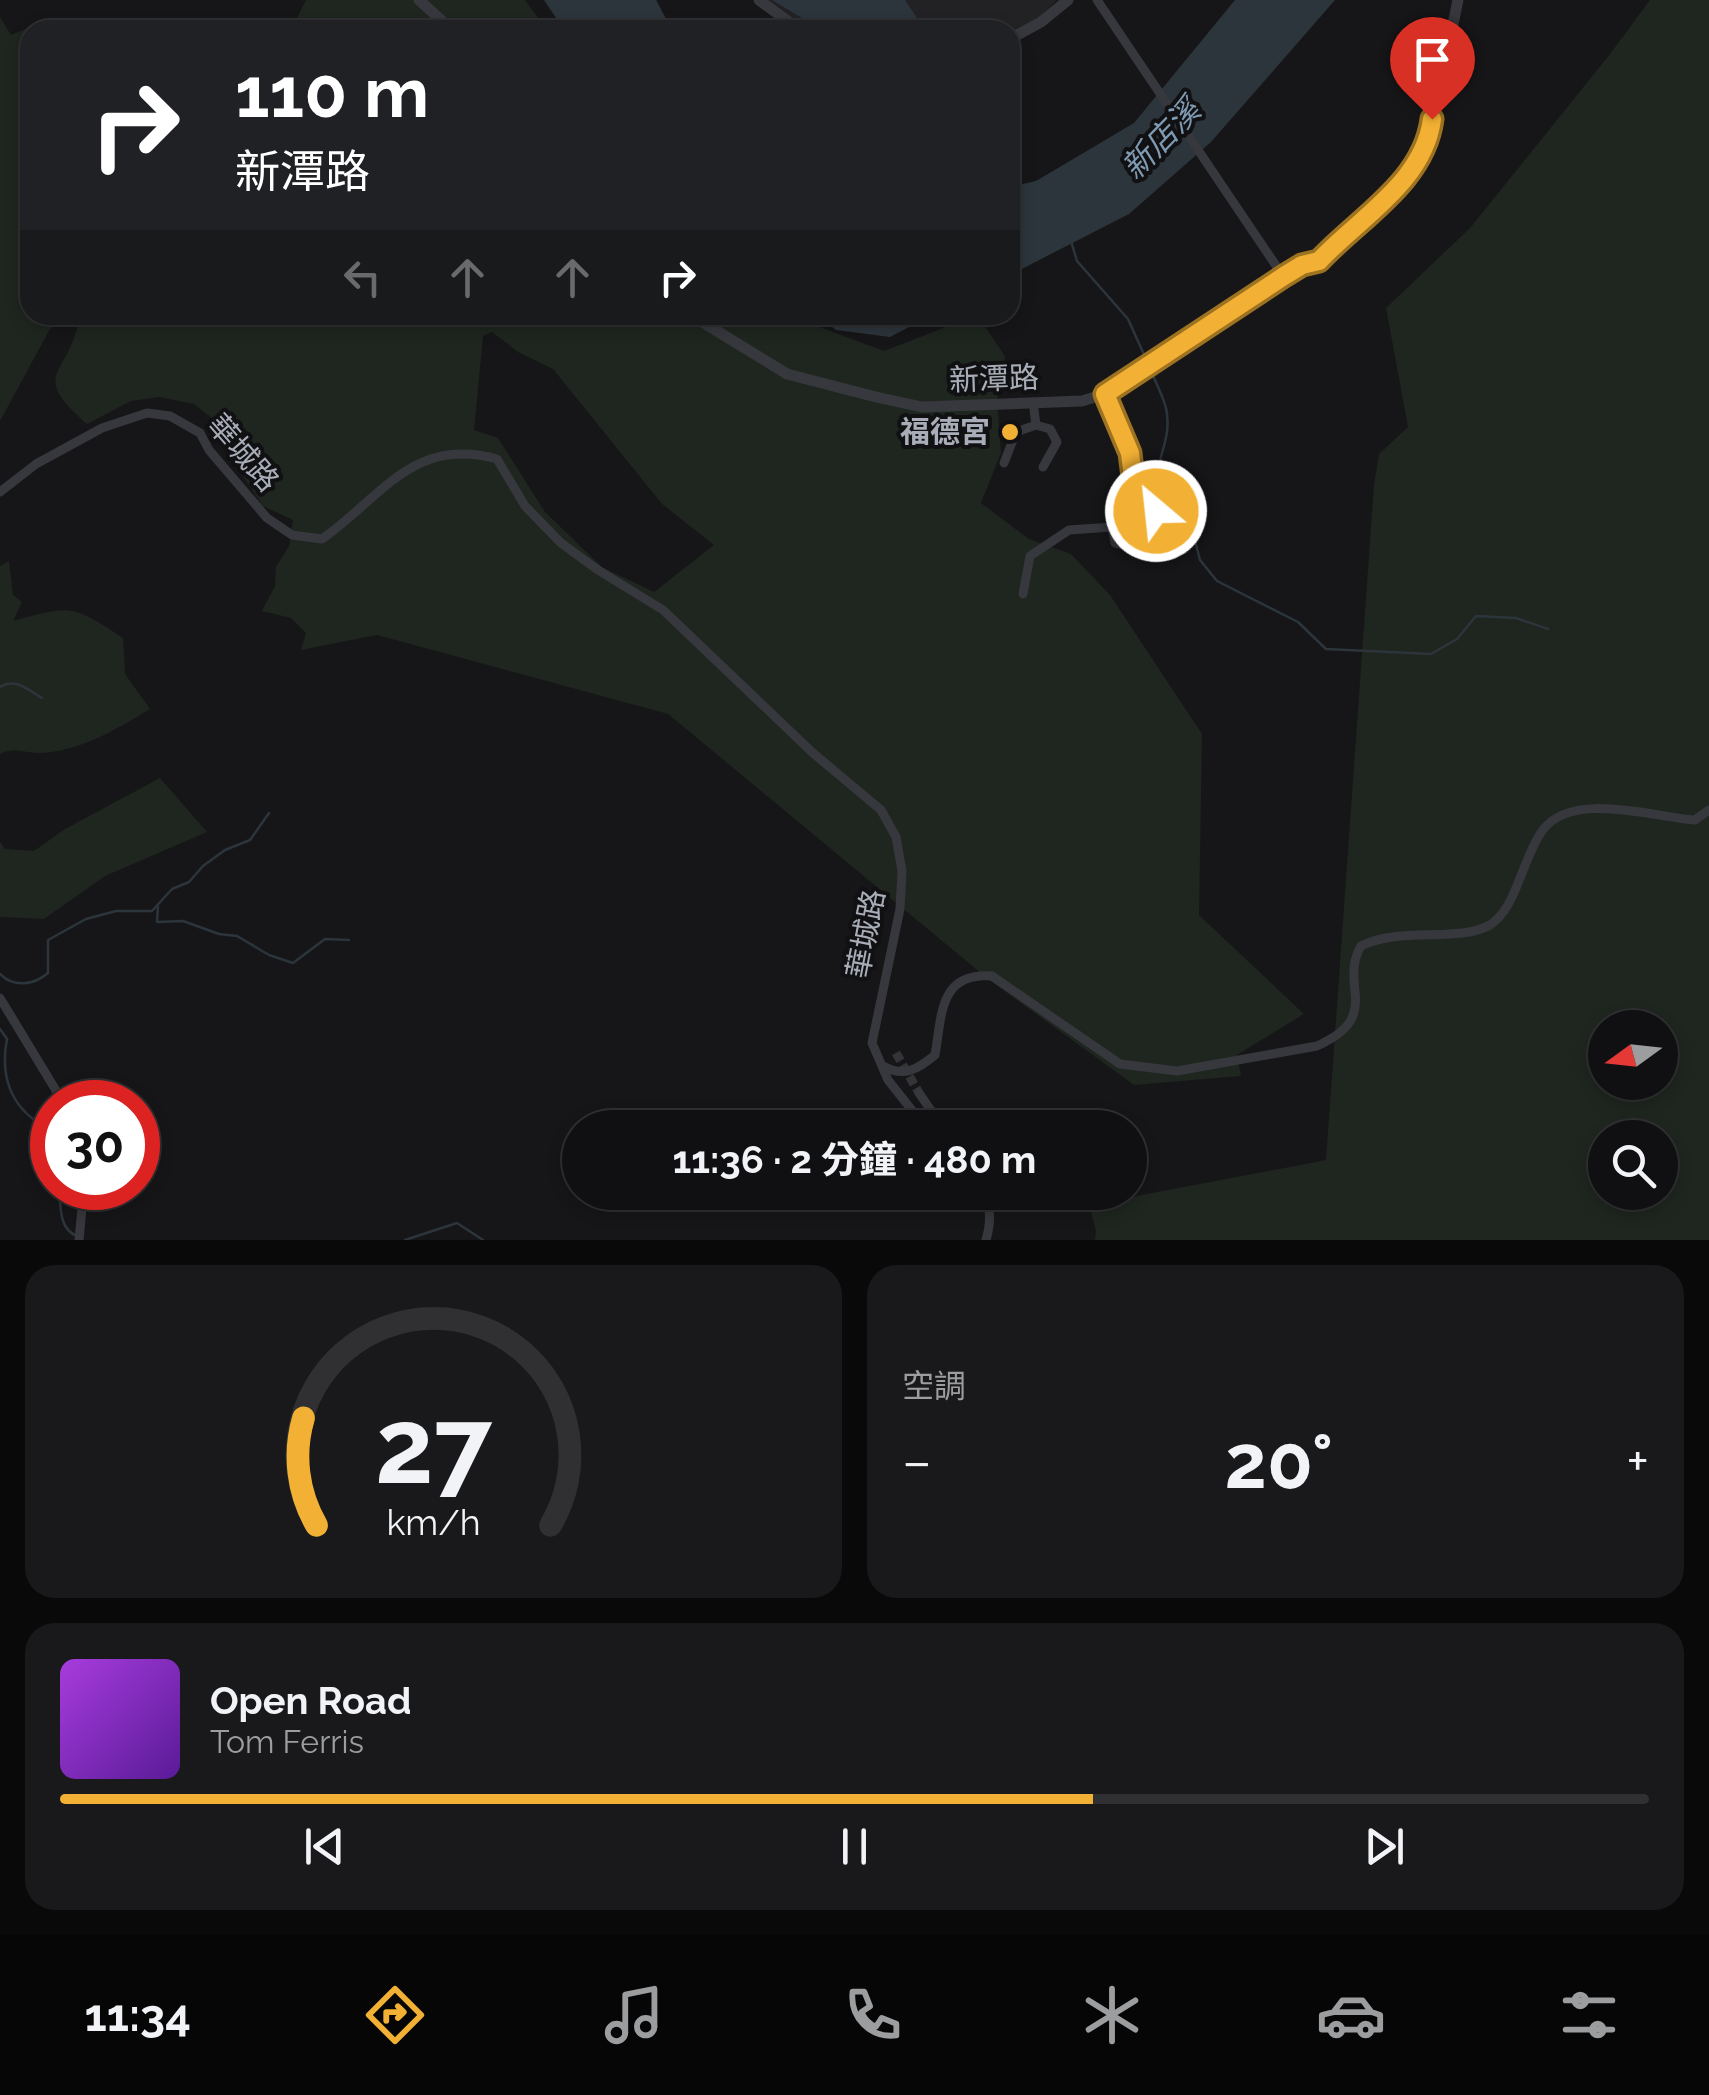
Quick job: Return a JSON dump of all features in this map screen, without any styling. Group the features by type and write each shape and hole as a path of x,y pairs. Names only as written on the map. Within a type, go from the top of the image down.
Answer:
{"street":[{"path":"419,0 441,20"},
{"path":"759,0 786,20"},
{"path":"1020,34 1068,0"},
{"path":"1097,0 1284,276"},
{"name":"新潭路","path":"706,325 787,374 922,406 1082,401 1105,394 1284,276 1302,265 1319,261 1375,210 1420,158 1429,140 1458,0"},
{"path":"1105,394 1130,453 1133,477 1156,511 1174,528"},
{"path":"1032,402 1036,425"},
{"name":"華城路","path":"0,492 68,444 102,428 147,414 170,416 200,434 248,498 292,535 322,539 357,514 388,480 418,464 452,453 472,452 497,459 525,506 560,543 662,610 813,753 881,810 896,837 902,872 898,922 873,1032 872,1043 881,1064"},
{"path":"1004,463 1016,432 1036,425 1050,429 1056,442 1043,466"},
{"path":"1128,546 1115,543 1113,504 1133,477"},
{"path":"1024,594 1030,556 1069,530 1112,527"},
{"path":"881,1064 894,1072 907,1072 935,1055 943,1005 950,990 959,980 976,975 992,976 1120,1064 1176,1071 1318,1046 1338,1036 1349,1023 1358,1000 1356,954 1362,946 1376,938 1466,931 1490,925 1512,898 1544,828 1569,810 1610,809 1696,820 1709,810"},
{"path":"0,998 49,1080"},
{"path":"881,1064 888,1080 912,1110"},
{"path":"919,1093 931,1110"},
{"path":"78,1240 81,1210"},
{"path":"986,1240 989,1210"}],"shaded area":[{"path":"306,0 525,0 540,20 296,20"},
{"path":"768,0 1057,0 1020,29 1020,20 796,20"},
{"path":"1650,0 1709,0 1709,1240 1095,1240 1090,1210 1147,1210 1147,1194 1326,1160 1374,485 1379,454 1408,427 1386,308 1470,228"},
{"path":"0,17 11,35 20,31 20,325 57,325 50,329 0,421"},
{"path":"78,325 814,325 884,351 951,325 984,325 1005,356 997,401 1001,453 981,503 1029,539 1071,554 1110,595 1202,734 1199,915 1304,1014 1237,1055 1241,1076 1134,1085 988,979 668,714 377,635 301,650 306,633 291,618 262,611 275,586 276,567 289,546 293,520 263,506 228,454 214,420 194,404 160,397 131,401 87,424 70,408 56,385 56,376","holes":["492,332 518,352 553,369 662,504 714,545 654,592 602,567 545,512 498,438 474,430 483,336"]},
{"path":"9,561 13,595 22,602 13,621 60,610 81,613 106,627 123,638 125,674 150,709 69,749 0,754 0,566"},
{"path":"160,778 207,832 105,876 44,919 0,917 0,842 5,849 34,851 65,829"}],"water":[{"path":"544,0 656,0 667,20 557,20"},
{"path":"772,0 905,0 918,20 805,20"},
{"name":"新店溪","path":"1235,0 1335,0 1211,142 1129,214 1020,270 1020,185 1036,181 1134,123"},
{"path":"830,325 913,325 890,337 836,330"}],"waterway":[{"path":"1071,241 1077,261 1128,319 1146,359"},
{"path":"1151,371 1168,424 1160,461 1162,483 1187,509 1200,560 1217,581 1298,622 1326,649 1431,654 1457,639 1476,616 1516,618 1548,629"},
{"path":"0,687 16,684 42,698"},
{"path":"0,974 18,983 42,977 48,973 48,940 86,919 116,911 152,911 172,889 189,882 225,850 250,840 269,813"},
{"path":"158,906 157,922 183,921 237,936 269,955 293,963 325,939 349,940"},
{"path":"0,1029 7,1039 5,1065 10,1088 30,1116"},
{"path":"61,1210 66,1228 77,1236"},
{"path":"405,1240 457,1223 483,1240"}],"tunnel":[{"path":"896,1053 919,1093"}],"place":[{"name":"福德宮","path":"1010,432"}],"route":[{"path":"1156,511 1133,477 1130,453 1105,394 1284,276 1302,265 1319,261 1375,210 1412,169 1429,140 1432,119"}]}
